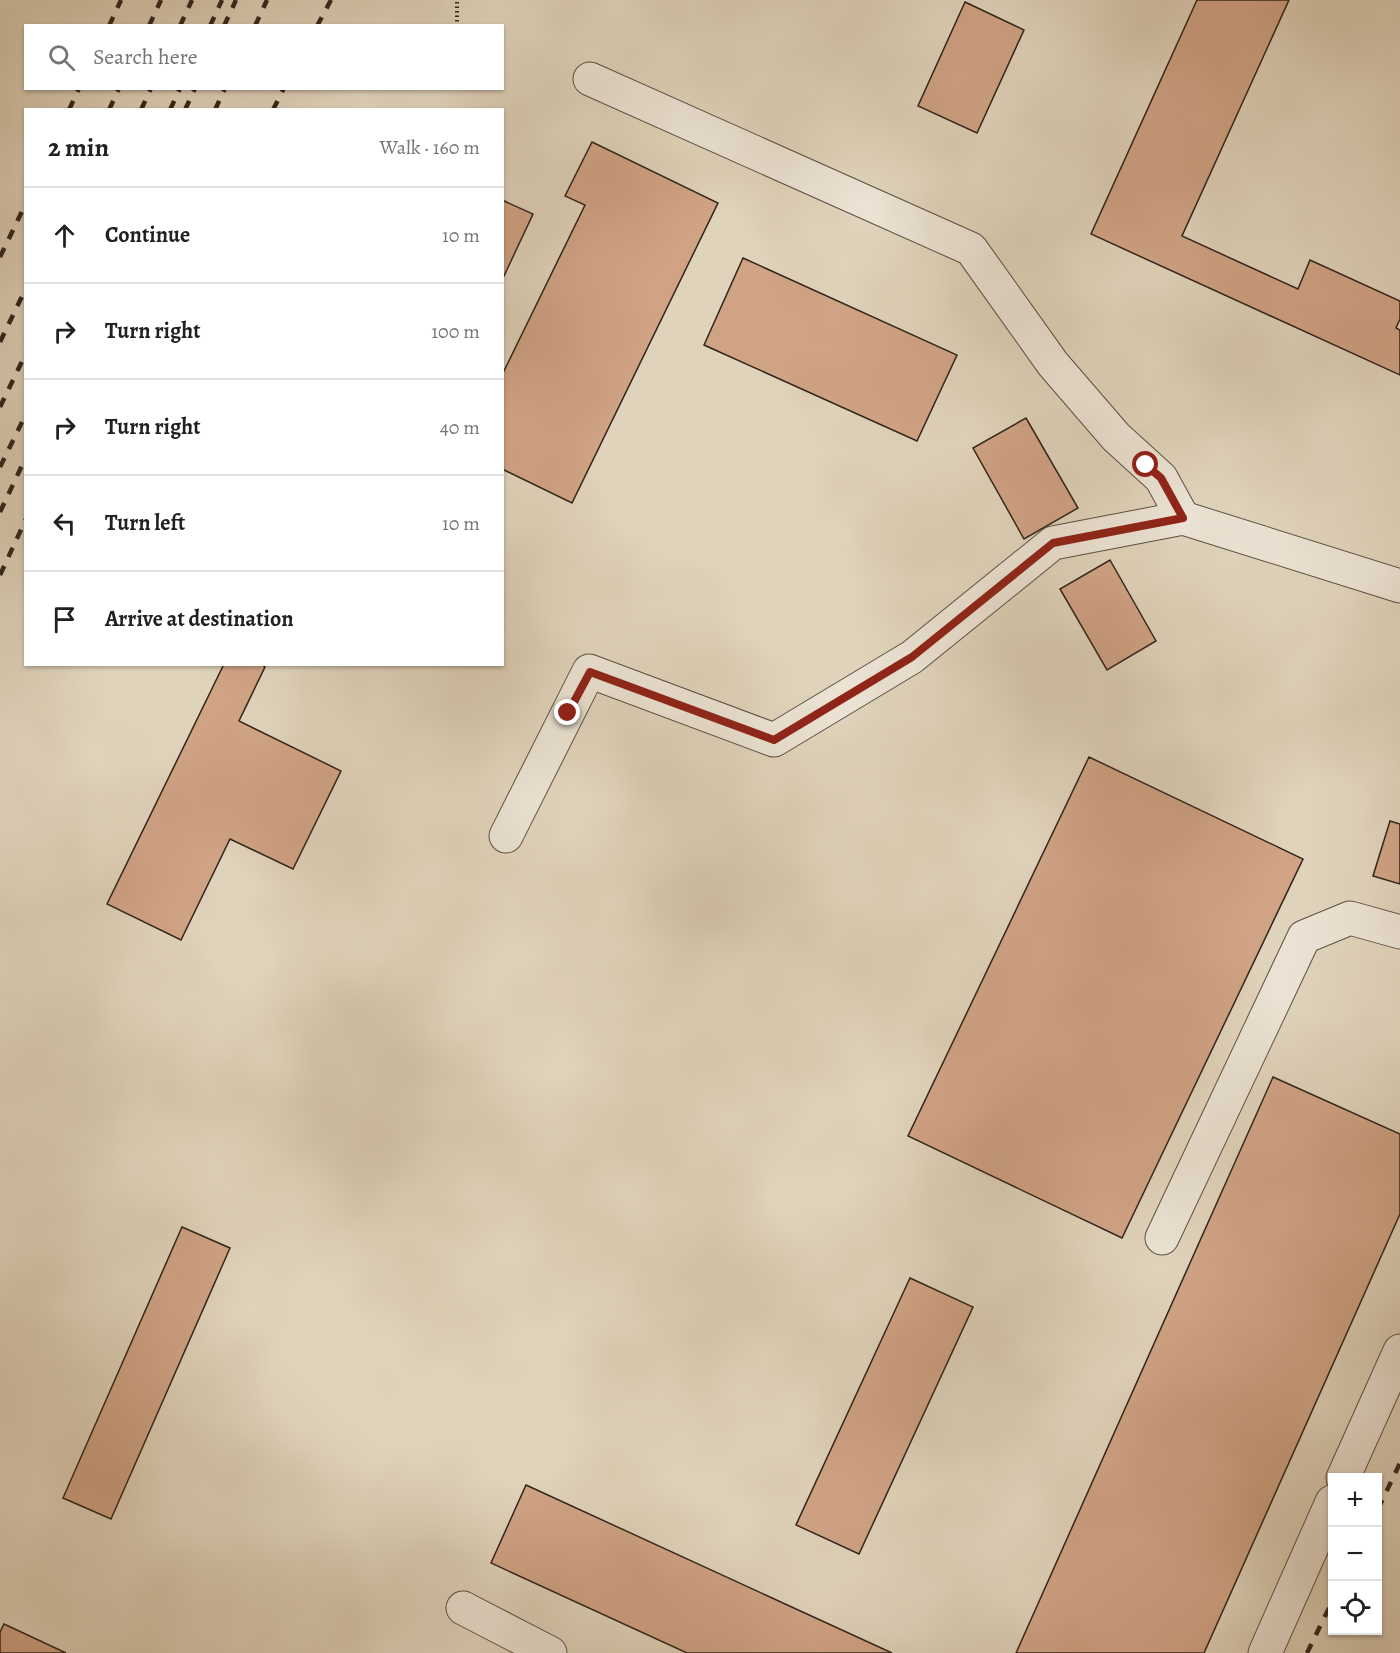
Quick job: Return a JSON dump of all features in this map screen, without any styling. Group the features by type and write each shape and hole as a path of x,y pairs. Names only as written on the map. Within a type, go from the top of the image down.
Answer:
{"lane":[{"path":"590,79 971,249 1053,364 1116,437 1161,478 1183,518"},
{"path":"506,836 590,672 774,740 912,657 1053,543 1183,518 1400,586"},
{"path":"1162,1238 1304,937 1350,918 1400,932"},
{"path":"1345,1473 1400,1351"},
{"path":"1265,1653 1328,1511"},
{"path":"463,1608 550,1653"}],"path":[{"path":"457,0 457,24"}],"building":[{"path":"1197,0 1289,0 1182,236 1298,289 1310,260 1400,301 1400,319 1396,328 1400,330 1400,375 1091,234"},
{"path":"965,2 1024,30 977,133 918,106"},
{"path":"592,142 718,203 572,503 504,470 504,371 585,205 565,196"},
{"path":"504,201 533,214 504,276"},
{"path":"743,258 957,355 917,441 704,345"},
{"path":"1026,418 1078,508 1024,539 973,448"},
{"path":"1110,560 1156,641 1107,670 1060,589"},
{"path":"223,666 264,666 239,721 341,771 293,869 230,839 181,940 107,904"},
{"path":"1089,757 1303,859 1122,1238 908,1136"},
{"path":"1390,821 1400,824 1400,884 1373,876"},
{"path":"1273,1077 1400,1134 1400,1214 1204,1653 1016,1653"},
{"path":"182,1227 230,1248 111,1519 63,1498"},
{"path":"910,1278 973,1307 859,1554 796,1525"},
{"path":"526,1485 892,1653 687,1653 491,1563"},
{"path":"4,1624 66,1653 0,1653 0,1632"}],"railway":[{"path":"110,24 121,0"},
{"path":"150,24 161,0"},
{"path":"181,24 192,0"},
{"path":"211,24 222,0"},
{"path":"225,24 236,0"},
{"path":"256,24 267,0"},
{"path":"318,24 331,0"},
{"path":"70,108 78,90"},
{"path":"110,108 118,90"},
{"path":"142,108 150,90"},
{"path":"171,108 179,90"},
{"path":"186,108 194,90"},
{"path":"216,108 224,90"},
{"path":"274,108 283,90"},
{"path":"0,257 24,207"},
{"path":"0,342 24,292"},
{"path":"0,407 24,357"},
{"path":"0,467 24,418"},
{"path":"0,512 24,461"},
{"path":"0,575 24,523"},
{"path":"1382,1501 1400,1463"},
{"path":"1307,1653 1328,1610"}],"route":[{"path":"568,713 590,672 774,740 912,657 1053,543 1183,518 1161,478 1146,465"}]}
